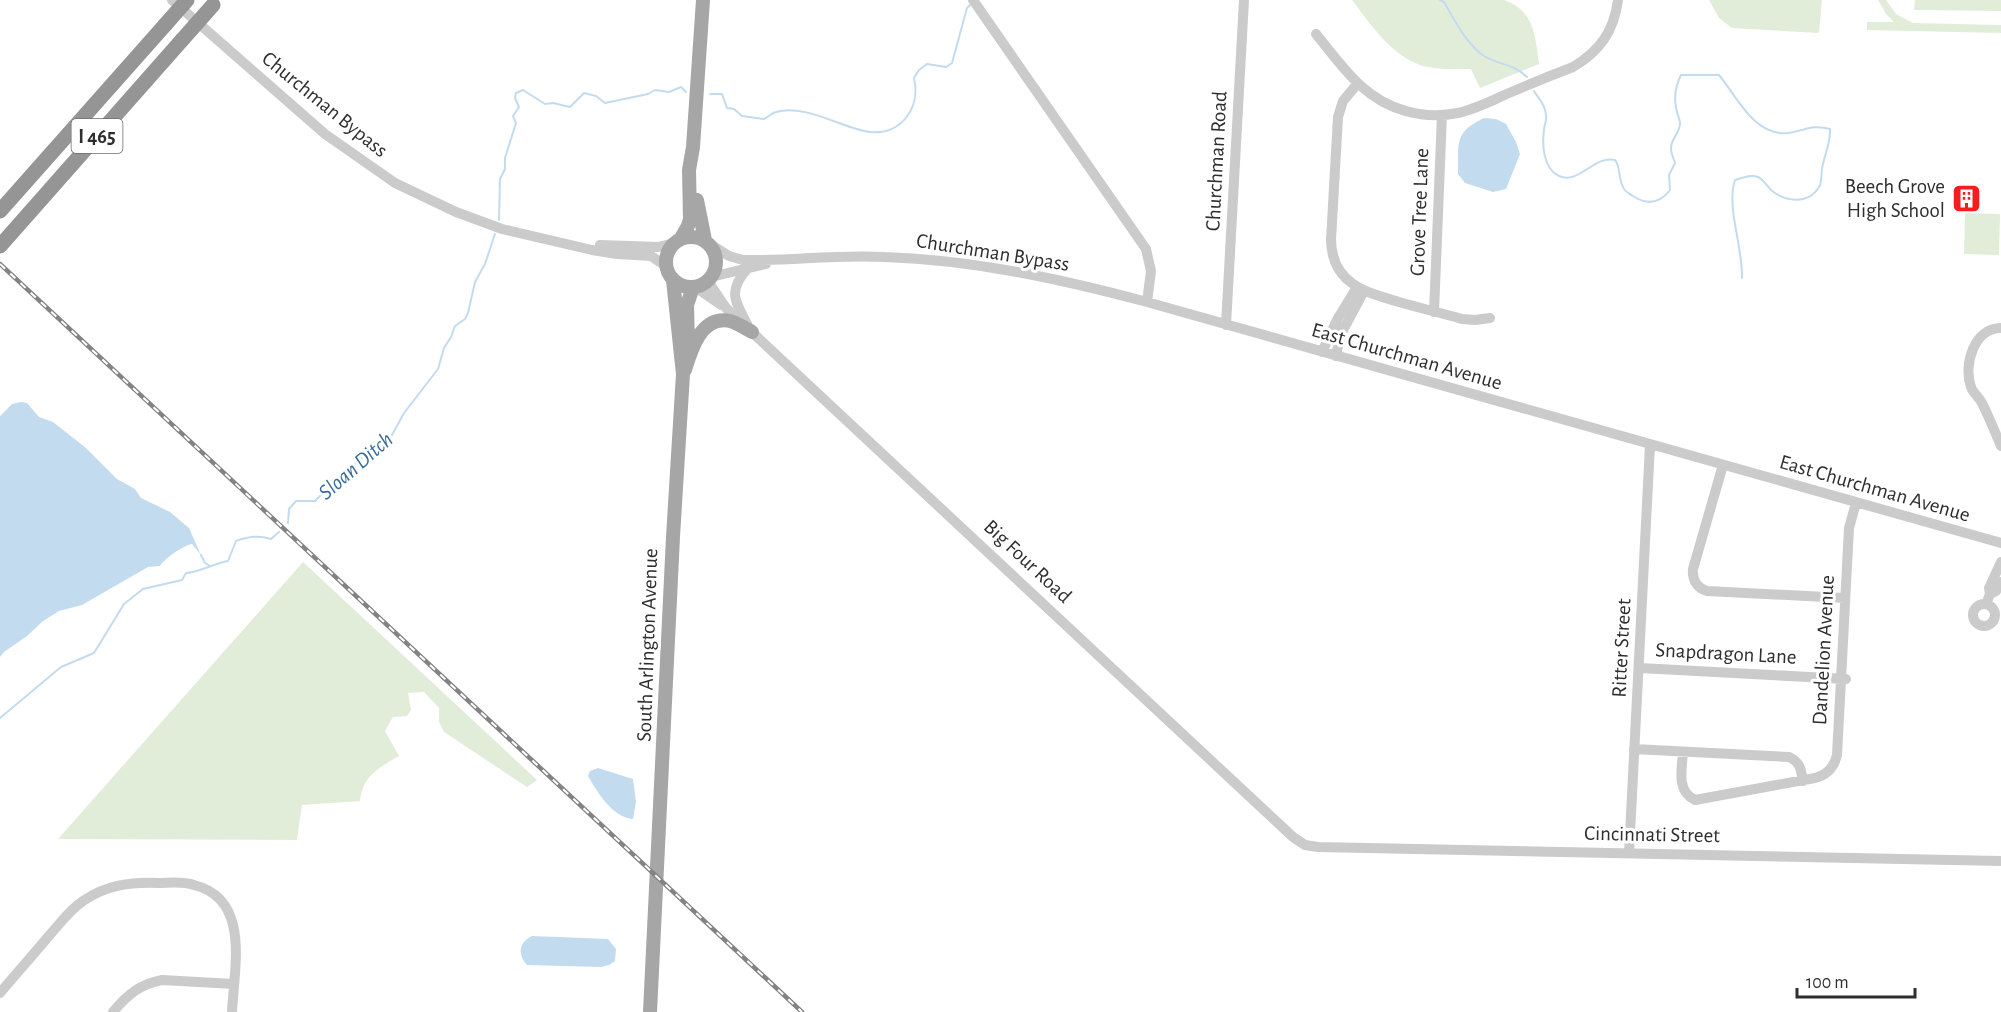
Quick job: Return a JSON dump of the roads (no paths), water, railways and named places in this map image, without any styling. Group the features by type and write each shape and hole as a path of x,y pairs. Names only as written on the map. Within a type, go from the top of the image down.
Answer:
{"highway":[{"name":"I 465","path":"0,211 187,0"},
{"name":"I 465","path":"0,246 215,3"}],"main road":[{"path":"693,147 699,216 707,242 714,250 717,264 710,279 694,287 682,286 673,280 666,266 667,253 688,226 690,219 689,170 693,147 703,0"},
{"path":"677,241 693,236 707,242"},
{"name":"South Arlington Avenue","path":"650,1012 673,525 683,374 673,280"},
{"path":"688,359 687,305 694,287"},
{"path":"683,374 696,339 712,323 728,321 752,332"}],"street":[{"name":"Churchman Bypass","path":"172,0 325,134 394,183 479,221 604,252 651,256 666,266"},
{"path":"973,0 1146,249 1151,271 1147,302"},
{"name":"Churchman Road","path":"1226,325 1244,0"},
{"path":"1316,34 1358,83 1375,97 1402,110 1424,115 1442,115 1474,108 1586,59 1598,48 1612,28 1618,0"},
{"path":"1358,83 1346,97 1339,112 1331,240 1333,256 1340,272 1360,289 1434,312 1462,319 1490,318"},
{"name":"Grove Tree Lane","path":"1434,312 1442,115"},
{"name":"Churchman Bypass","path":"573,244 658,247 677,241"},
{"name":"Churchman Bypass","path":"707,242 729,256 743,260 831,256 905,258 968,264 1040,276 1147,302"},
{"name":"Churchman Bypass","path":"710,279 763,265 831,256"},
{"path":"748,268 737,280 735,292 737,305 752,332"},
{"name":"Big Four Road","path":"710,279 726,308"},
{"name":"Big Four Road","path":"694,287 726,308 923,489 1180,733 1302,843"},
{"path":"1322,352 1338,318 1360,289"},
{"path":"1336,356 1340,336 1360,289"},
{"name":"East Churchman Avenue","path":"1147,302 2001,543"},
{"path":"2001,328 1986,331 1977,341 1972,352 1970,373 1971,387 1981,401 2001,446"},
{"name":"Ritter Street","path":"1629,853 1650,445"},
{"path":"1723,465 1693,569 1693,579 1696,584 1707,591 1845,598"},
{"name":"Dandelion Avenue","path":"1683,752 1682,787 1687,795 1695,800 1825,775 1835,761 1844,679 1849,528 1856,502"},
{"path":"2001,562 1989,588 1988,599 2001,582"},
{"name":"Snapdragon Lane","path":"1640,668 1844,679"},
{"path":"1634,749 1789,756 1800,766 1803,781"},
{"name":"Cincinnati Street","path":"1302,843 1318,847 2001,861"},
{"path":"0,993 68,914 97,892 117,885 138,882 188,883 203,887 221,901 233,921 236,937 232,1012"},
{"path":"113,1012 129,994 151,982 234,984"}],"water":[{"path":"1484,118 1496,119 1506,124 1520,154 1506,189 1493,192 1465,183 1458,174 1458,147 1462,134 1474,123"},
{"path":"27,403 39,417 53,422 86,448 117,479 135,489 141,498 170,512 189,528 201,555 192,544 184,547 160,566 148,567 82,605 59,611 43,621 0,657 0,416 12,404"},
{"path":"598,768 633,779 636,802 633,819 626,818 612,809 596,789 588,776 590,771"},
{"path":"532,936 608,939 616,949 615,961 601,967 527,965 522,957 521,949 524,942"}],"waterway":[{"path":"1440,0 1444,2 1472,46 1484,56 1517,70 1527,77"},
{"name":"Sloan Ditch","path":"710,94 722,94 727,108 734,109 742,116 764,119 776,112 799,111 870,132 891,129 900,124 912,109 915,99 914,78 919,70 927,64 946,67 952,63 967,8 970,5"},
{"path":"1534,91 1546,112 1544,149 1547,162 1554,173 1566,178 1573,177 1600,162 1615,160 1625,190 1638,199 1649,202 1662,198 1670,190 1669,175 1675,163 1671,145 1680,126 1675,100 1681,75 1719,75 1748,114 1756,122 1776,132 1788,133 1818,127 1830,129 1821,183 1809,197 1796,200 1783,197 1755,176 1735,180 1732,202 1742,278"},
{"name":"Sloan Ditch","path":"499,220 500,179 505,169 505,158 516,123 513,116 519,107 515,98 516,93 523,90 545,104 553,103 570,107 584,93 596,96 605,103 648,94 655,90 669,92 681,87 686,92"},
{"name":"Sloan Ditch","path":"288,523 289,509 296,501 315,501 336,480 346,474 350,466 360,462 363,455 392,435 404,413 438,369 444,348 455,326 465,319 475,282 485,264 495,234"},
{"name":"Sloan Ditch","path":"0,718 61,667 94,653 124,604 143,589 182,580 186,573 228,561 236,541 254,537 271,539 279,532"},
{"path":"201,555 205,563 210,566"}],"railway":[{"path":"0,264 802,1012"}],"place":[{"name":"Beech Grove High School","path":"1966,198"}]}
